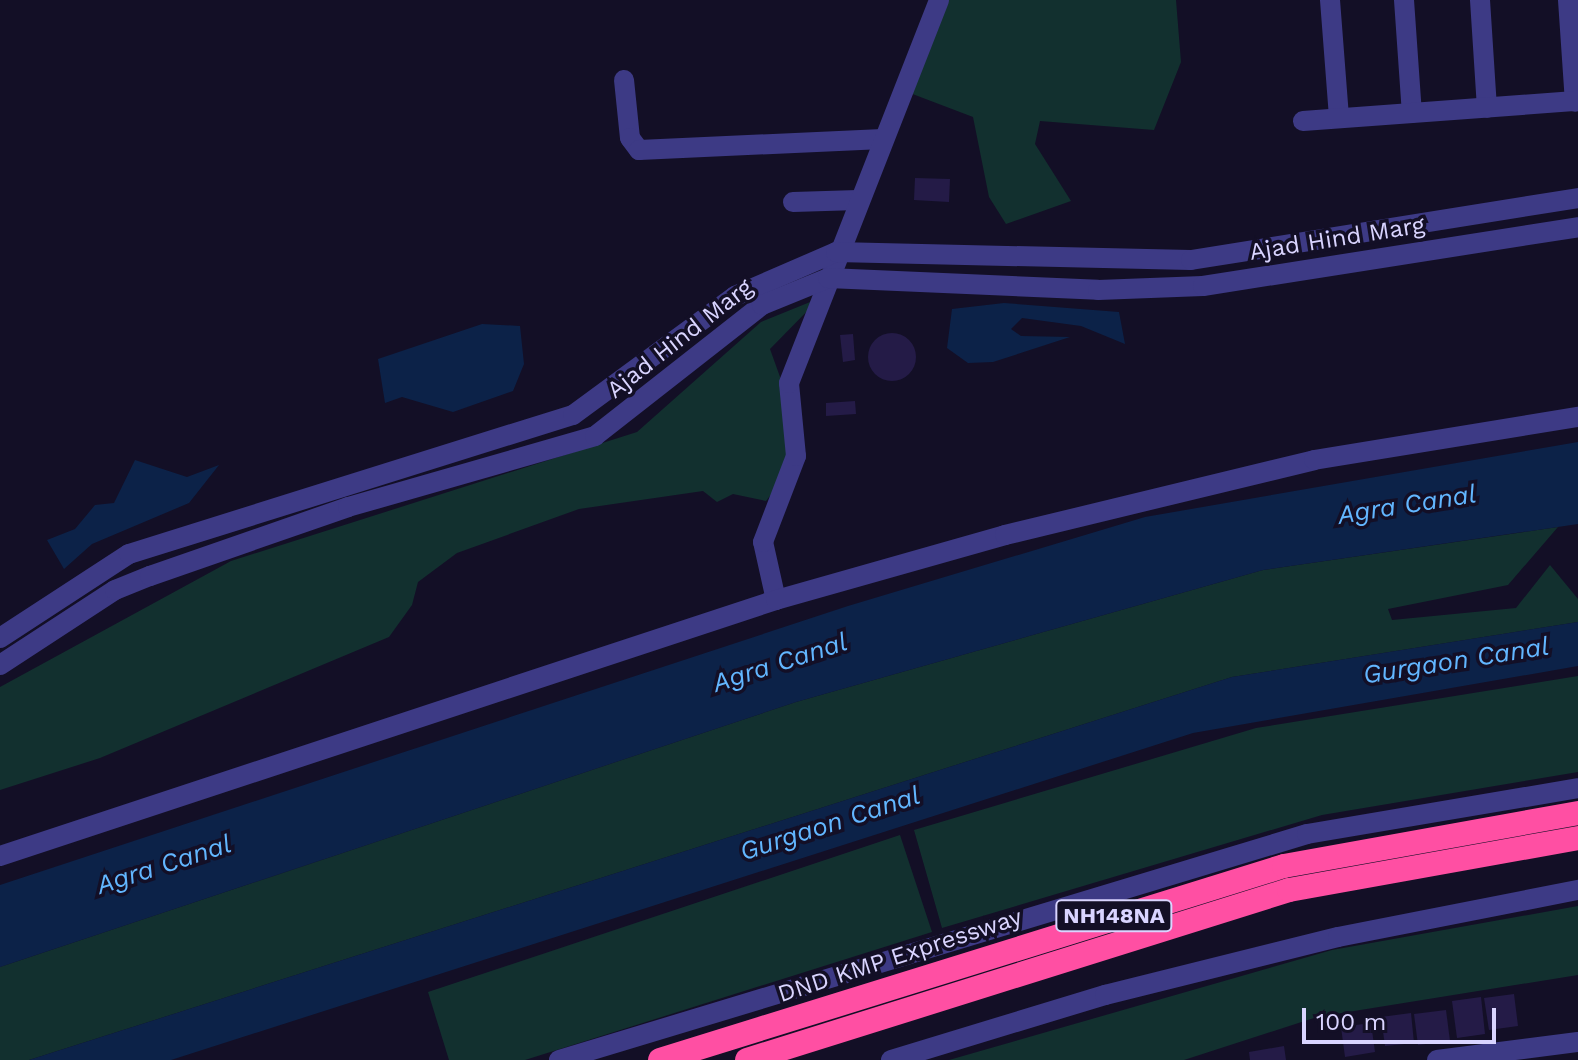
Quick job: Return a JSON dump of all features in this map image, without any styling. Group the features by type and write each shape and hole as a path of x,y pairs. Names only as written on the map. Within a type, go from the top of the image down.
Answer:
{"highway":[{"name":"DND KMP Expressway","path":"660,1060 1284,866 1578,813"},
{"name":"NH148NA","path":"747,1060 1289,890 1578,838"}],"street":[{"path":"776,600 763,542 796,456 789,383 836,252 939,0"},
{"path":"1330,0 1339,118"},
{"path":"1404,0 1412,113"},
{"path":"1480,0 1487,108"},
{"path":"1303,121 1576,102 1568,0"},
{"path":"624,80 630,138 639,150 883,139"},
{"path":"0,638 129,554 573,415 735,296 836,252 1191,260 1578,198"},
{"path":"793,202 858,200"},
{"name":"Ajad Hind Marg","path":"0,665 115,590 150,576 348,507 595,436 762,305 828,278 1098,290 1203,286 1578,227"},
{"path":"0,856 776,600 1314,460 1578,417"},
{"path":"559,1060 1307,834 1578,788"},
{"path":"891,1060 1136,987 1578,890"},
{"path":"1437,1060 1578,1042"}],"green space":[{"path":"942,0 1176,0 1181,62 1154,130 1040,121 1035,144 1071,201 1006,224 989,197 973,117 902,90"},
{"path":"820,298 770,349 784,388 789,471 766,501 733,494 717,502 703,491 579,509 457,553 418,582 412,605 389,637 100,758 0,790 0,687 231,561 637,432 761,322"},
{"path":"1558,527 1508,585 1388,609 1392,620 1516,608 1550,565 1578,599 1578,622 1232,677 29,1060 0,1060 0,967 796,702 1263,570"},
{"path":"1578,676 1578,772 1322,815 942,928 914,830 1256,728"},
{"path":"900,835 932,932 525,1060 449,1060 428,992"},
{"path":"1578,906 1578,975 1317,1017 1184,1060 949,1060 1332,950"}],"water":[{"path":"1004,303 1119,312 1125,344 1081,326 1022,318 1011,329 1021,336 1070,337 993,362 968,363 947,348 952,309"},
{"path":"482,324 520,326 524,364 513,391 453,412 402,397 385,403 378,359"},
{"name":"Agra Canal","path":"1578,442 1578,524 1263,570 796,702 0,967 0,885 848,606 1145,517"},
{"path":"135,460 187,477 219,465 189,503 92,544 64,569 47,540 75,529 95,505 114,503"},
{"name":"Gurgaon Canal","path":"1578,622 1578,666 1193,733 171,1060 29,1060 1232,677"}],"building":[{"path":"915,178 950,179 949,202 914,200"},
{"path":"892,333 909,340 916,357 909,374 892,381 875,374 868,357 875,340"},
{"path":"853,334 855,360 843,362 840,335"},
{"path":"855,401 856,414 826,416 826,403"},
{"path":"1514,994 1518,1026 1489,1030 1484,998"},
{"path":"1481,997 1485,1034 1457,1038 1452,1001"},
{"path":"1446,1010 1450,1041 1418,1045 1414,1014"},
{"path":"1411,1013 1414,1043 1385,1046 1381,1017"},
{"path":"1371,1023 1375,1052 1345,1057 1341,1027"},
{"path":"1284,1046 1286,1060 1250,1060 1249,1052"}]}
